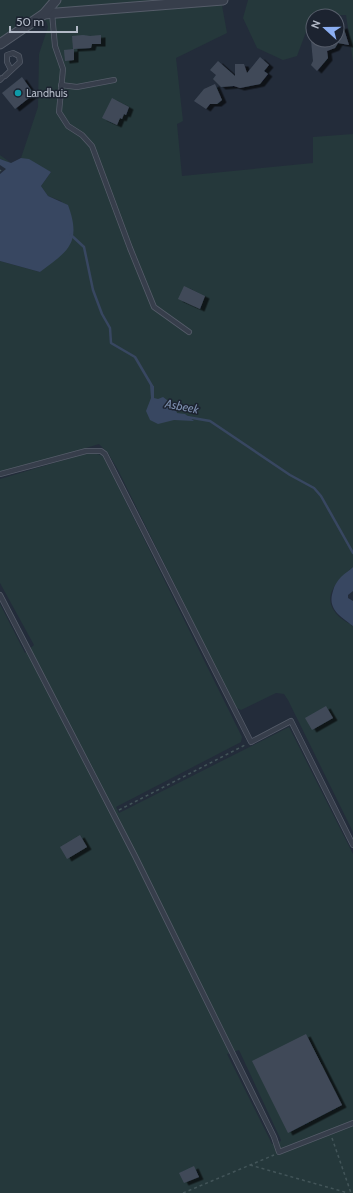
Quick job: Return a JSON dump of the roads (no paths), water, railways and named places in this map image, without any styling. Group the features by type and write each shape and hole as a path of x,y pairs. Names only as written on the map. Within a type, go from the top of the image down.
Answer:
{"street":[{"path":"0,44 48,13 56,0"},
{"path":"48,13 223,0"}],"lane":[{"path":"48,13 55,46 63,69 59,112 68,126 82,135 92,146 154,307 189,332"},
{"path":"2,78 11,70"},
{"path":"61,85 77,87 114,80"},
{"path":"0,474 86,451 101,451 105,454 251,742 291,721 353,845"},
{"path":"0,595 114,813 274,1137 279,1152 353,1123"}],"water":[{"path":"21,158 29,159 51,172 41,186 48,196 68,205 72,218 73,237 70,245 65,252 40,272 0,261 0,174 6,169 0,165 0,159 11,163"},
{"path":"150,385 154,386 154,398 158,399 163,397 175,406 177,413 185,414 194,421 174,420 158,424 150,420 146,411 151,398"},
{"path":"353,567 353,591 348,595 348,598 353,601 353,626 336,612 333,607 332,597 334,587 337,582"}],"waterway":[{"name":"Asbeek","path":"71,235 84,247 93,290 102,314 110,328 111,343 135,357 152,386"},
{"name":"Asbeek","path":"187,417 210,421 290,475 314,488 321,496 353,553"}],"place":[{"name":"Landhuis","path":"18,93"}]}
